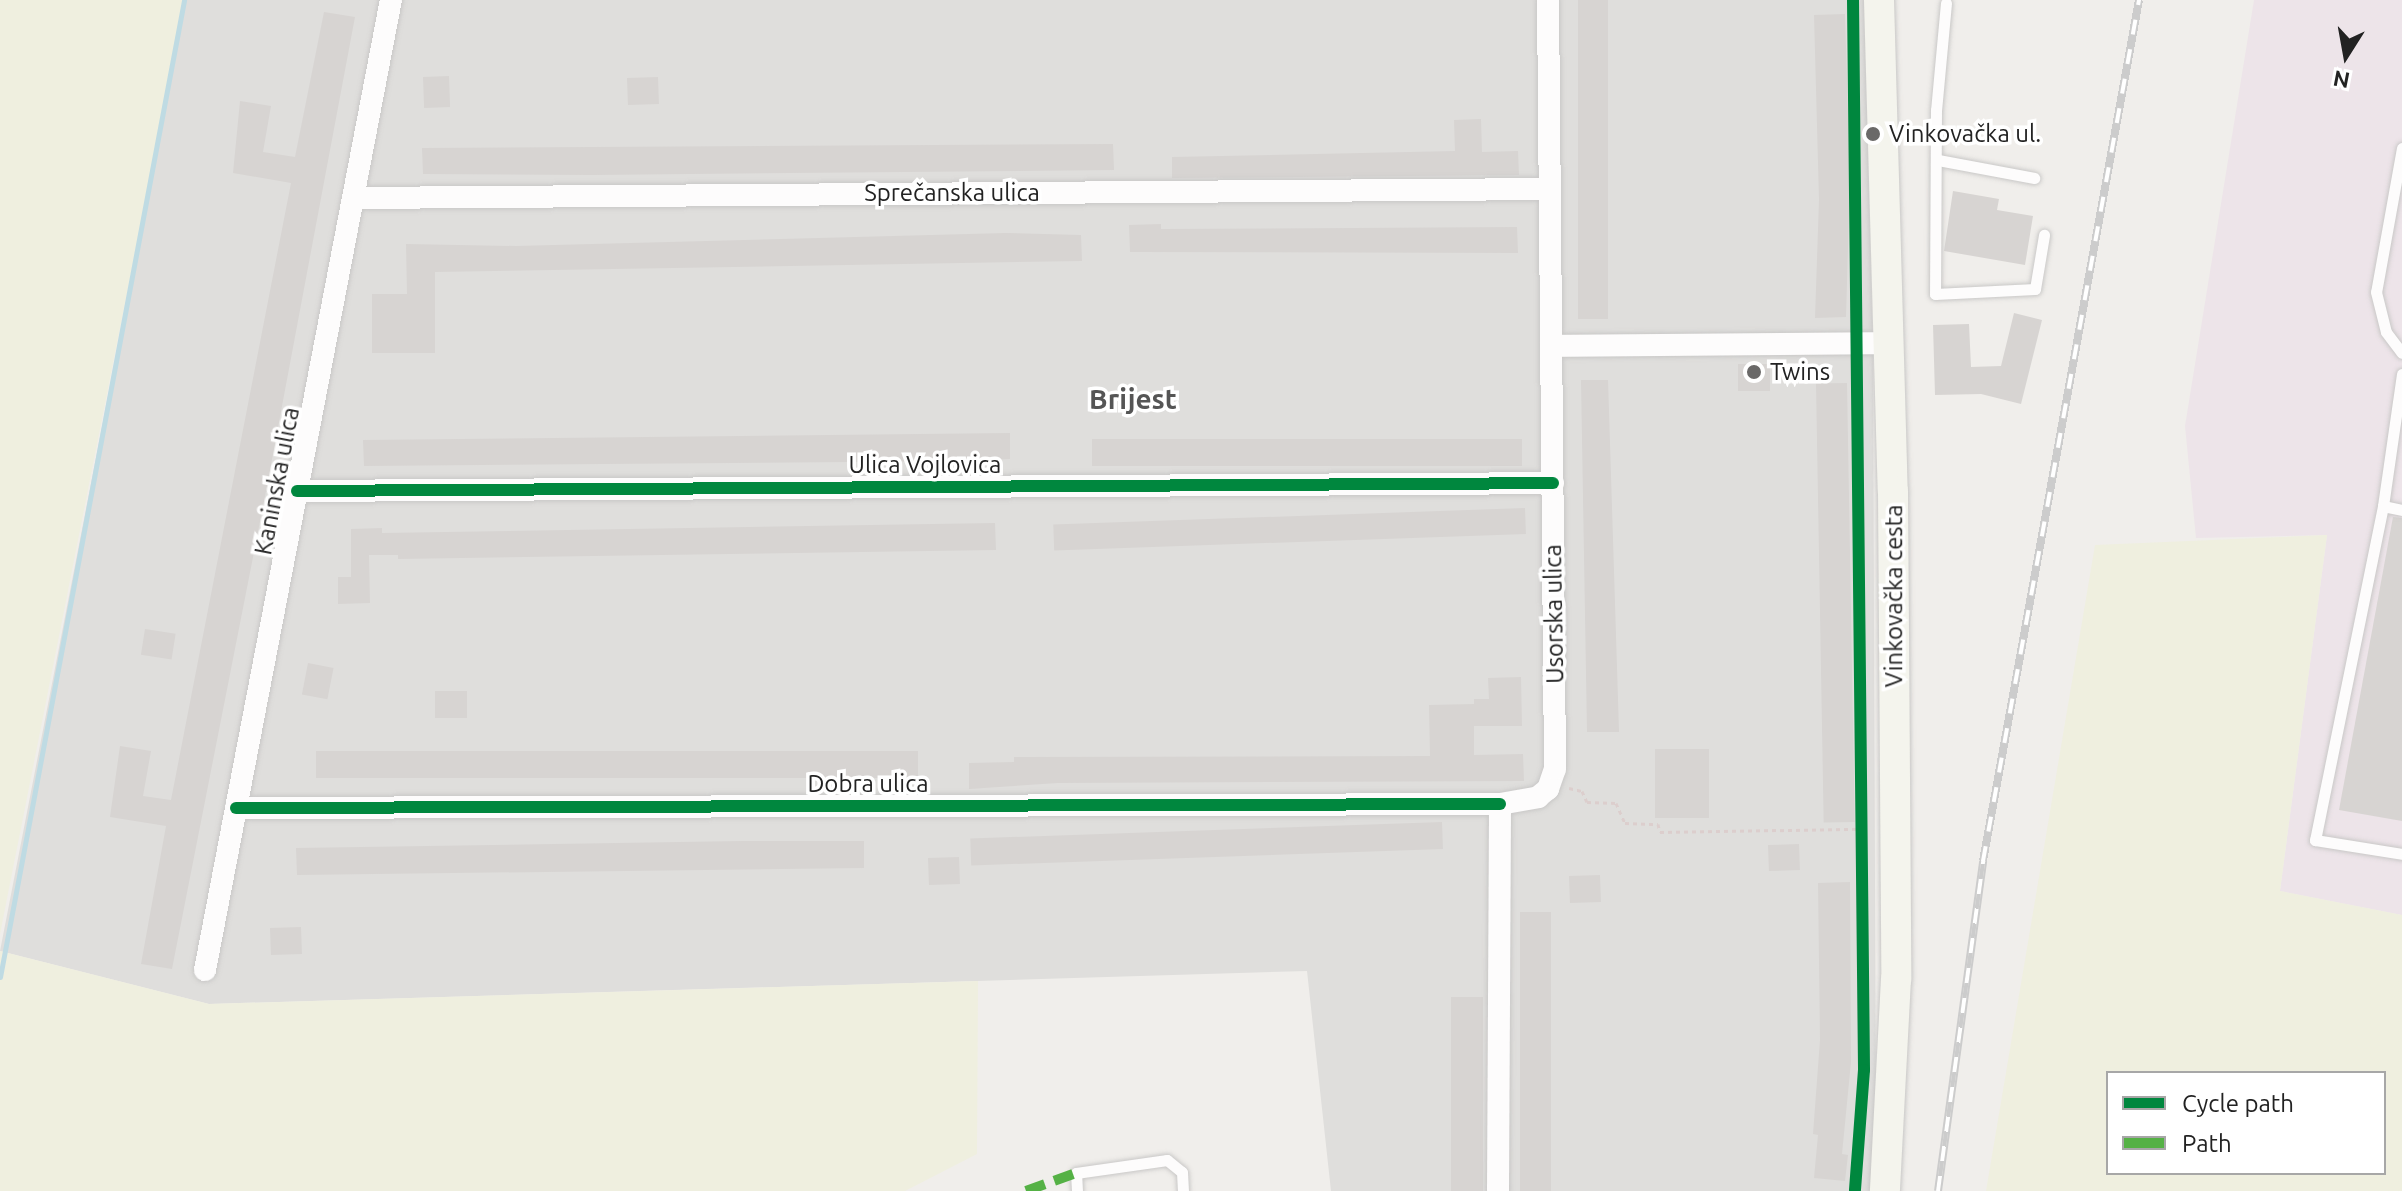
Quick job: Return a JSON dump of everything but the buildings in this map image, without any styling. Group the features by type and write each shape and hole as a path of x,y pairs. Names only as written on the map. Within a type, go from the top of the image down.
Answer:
{"main road":[{"name":"Vinkovačka cesta","path":"1879,0 1890,343 1896,979 1885,1191"}],"street":[{"name":"Kaninska ulica","path":"205,970 391,0"},
{"name":"Usorska ulica","path":"1548,0 1553,780"},
{"name":"Sprečanska ulica","path":"354,198 1550,189"},
{"path":"1551,346 1890,343"},
{"name":"Ulica Vojlovica","path":"297,491 1553,483"},
{"path":"1498,1191 1500,804 1528,802 1553,780"},
{"name":"Dobra ulica","path":"236,808 1500,804"}],"lane":[{"path":"1946,1 1939,55 1935,294 2035,289 2044,235"},
{"path":"2402,148 2376,292 2386,332 2402,353"},
{"path":"1938,160 2034,178"},
{"path":"2402,374 2383,506 2315,840 2402,854"},
{"path":"2383,506 2402,510"},
{"path":"1077,1191 1076,1173 1167,1160 1182,1172 1183,1191"}],"path":[{"path":"1553,780 1582,791 1587,802 1616,803 1625,823 1658,824 1660,832 1862,829"},
{"path":"1862,814 1862,844"}],"shaded area":[{"path":"185,0 1864,0 1873,353 1876,1142 1870,1191 1331,1191 1307,971 209,1004 0,951"},
{"path":"2254,0 2402,0 2402,915 2280,891 2327,535 2196,538 2185,426"}],"green space":[{"path":"0,0 185,0 0,934"},
{"path":"2327,535 2280,891 2402,915 2402,1191 1986,1191 2095,545"},
{"path":"0,951 209,1004 978,981 977,1154 905,1191 0,1191"}],"waterway":[{"path":"0,977 184,0"}],"railway":[{"path":"1938,1191 1983,861 2139,0"}],"marked path":[{"path":"1026,1191 1076,1173"}],"cycle path":[{"path":"1853,0 1864,1070 1855,1191"},
{"path":"297,491 1553,483"},
{"path":"236,808 1500,804"}],"place":[{"name":"Vinkovačka ul.","path":"1873,134"},
{"name":"Twins","path":"1754,372"}],"district":[{"name":"Brijest","path":"1133,399"}]}
